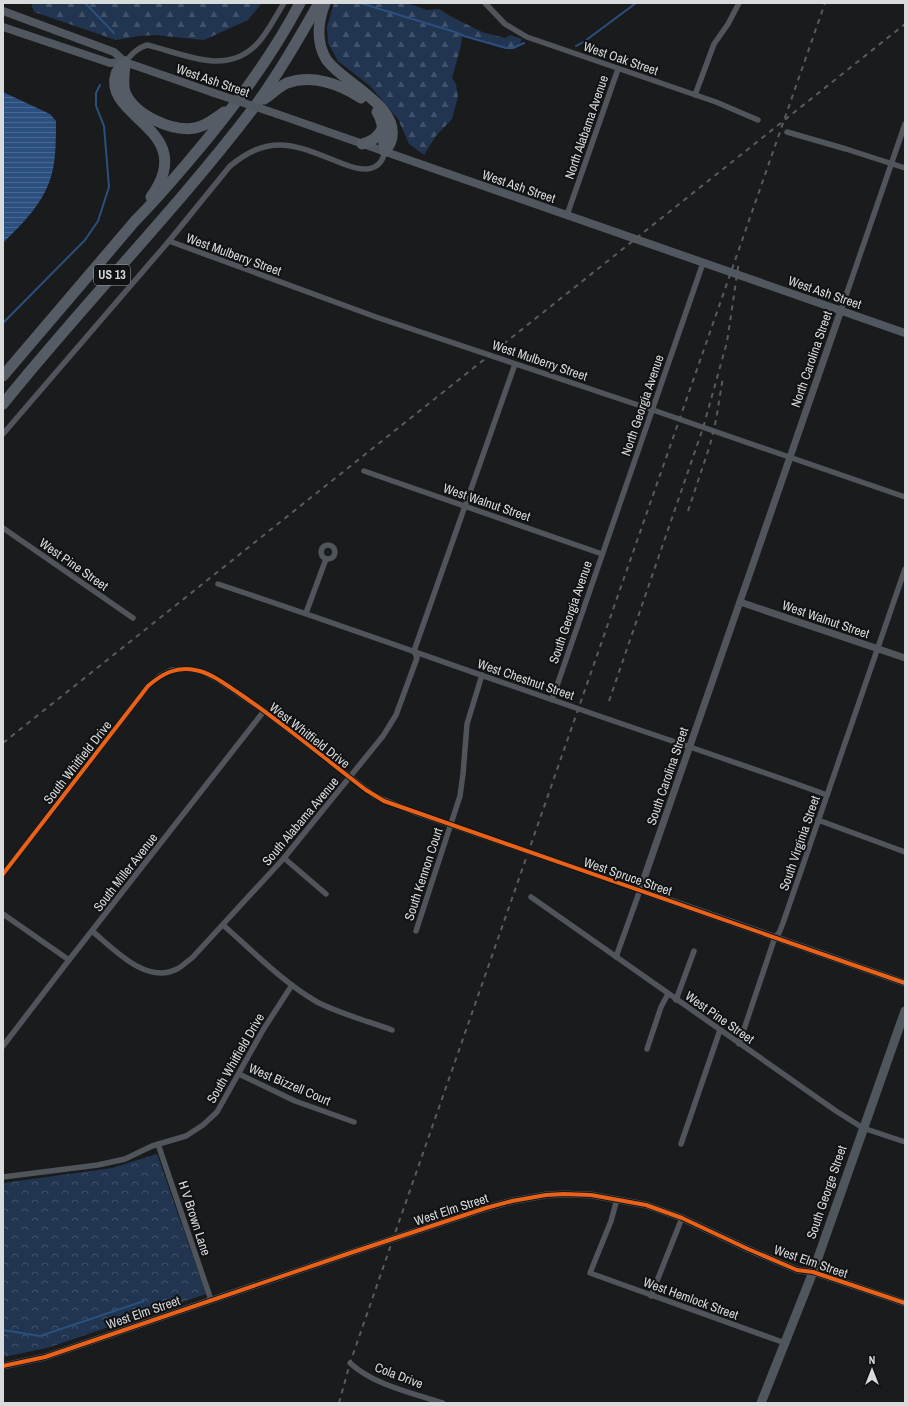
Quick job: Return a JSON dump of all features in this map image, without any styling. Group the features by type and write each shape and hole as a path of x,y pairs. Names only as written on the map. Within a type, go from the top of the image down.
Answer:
{"highway":[{"name":"US 13","path":"3,376 135,221 156,200 235,105 265,62 300,3"},
{"name":"US 13","path":"3,404 218,153 255,105 280,69 319,3"},
{"path":"325,3 319,25 321,48 332,66 378,103 387,116 391,125 392,136 391,142 385,152"},
{"path":"125,62 124,83 126,94 137,107 167,125 181,128 201,127 235,105"},
{"path":"125,62 116,73 115,82 117,95 123,104 145,124 156,137 164,160 161,180 135,221"},
{"path":"255,105 288,83 305,80 322,81 346,89 363,98 377,111 383,127 382,140 385,152"},
{"path":"362,144 374,139 383,127"}],"main road":[{"name":"West Ash Street","path":"3,11 114,52 125,62"},
{"name":"West Ash Street","path":"3,27 110,63 125,62 905,333"},
{"name":"South George Street","path":"761,1403 812,1272 905,1011"}],"street":[{"path":"125,62 134,52 147,45 193,59 221,61 233,59 255,47 265,35 284,3"},
{"name":"West Oak Street","path":"485,3 505,24 527,37 716,102 758,120"},
{"path":"695,95 714,44 728,24 739,3"},
{"name":"North Alabama Avenue","path":"566,215 618,69"},
{"name":"North Carolina Street","path":"740,602 905,124"},
{"path":"787,132 905,168"},
{"path":"3,434 169,242 230,166 252,151 270,146 289,146 352,167 366,170 380,164 384,158 385,152"},
{"name":"West Mulberry Street","path":"169,242 376,317 905,497"},
{"name":"North Georgia Avenue","path":"602,554 703,263"},
{"path":"464,507 515,364"},
{"name":"West Walnut Street","path":"364,471 602,554"},
{"name":"South Alabama Avenue","path":"92,931 135,966 151,973 165,973 177,969 192,958 284,858 383,736 396,715 417,658 414,651 464,507"},
{"name":"West Pine Street","path":"3,528 133,618"},
{"name":"South Georgia Avenue","path":"552,700 602,554"},
{"path":"306,614 326,559"},
{"name":"South Virginia Street","path":"739,1044 775,937 779,933 905,569"},
{"name":"West Chestnut Street","path":"218,584 827,795"},
{"name":"West Walnut Street","path":"740,602 905,658"},
{"name":"South Carolina Street","path":"616,957 740,602"},
{"name":"West Whitfield Drive","path":"172,670 189,669 203,672 217,679 264,711 350,778"},
{"name":"South Whitfield Drive","path":"3,874 148,686 160,676 172,670"},
{"name":"South Kennon Court","path":"416,931 451,825 462,786 467,724 482,675"},
{"name":"South Miller Avenue","path":"3,1046 264,711"},
{"name":"West Spruce Street","path":"350,778 384,801 905,983"},
{"path":"818,820 905,852"},
{"path":"284,858 326,894"},
{"name":"West Pine Street","path":"531,897 830,1107 863,1128 905,1142"},
{"path":"3,914 69,960"},
{"path":"223,924 292,985 318,1002 340,1012 392,1030"},
{"path":"676,1000 694,951"},
{"name":"South Whitfield Drive","path":"3,1177 98,1165 118,1161 158,1144 186,1136 204,1125 217,1112 263,1030 292,985"},
{"path":"647,1049 668,994"},
{"path":"681,1144 720,1030"},
{"name":"West Bizzell Court","path":"239,1074 295,1101 354,1122"},
{"name":"H V Brown Lane","path":"158,1144 210,1300"},
{"name":"West Elm Street","path":"3,1366 45,1357 210,1300 500,1204 535,1197 564,1194 591,1195 646,1205 682,1218 797,1270 812,1272 905,1303"},
{"name":"West Hemlock Street","path":"618,1199 590,1273 785,1343"},
{"path":"651,1296 682,1218"},
{"name":"Cola Drive","path":"350,1363 376,1380 443,1403"}],"green space":[{"path":"31,3 262,3 248,20 204,40 155,35 116,40 34,12"},
{"path":"334,3 407,3 427,10 439,9 482,32 505,38 510,35 522,39 519,45 513,48 506,48 462,36 461,46 452,78 456,84 458,97 452,119 435,137 424,155 409,144 398,119 370,86 338,61 328,43 327,27"},
{"path":"157,1154 206,1294 47,1348 3,1357 3,1183 112,1168"}],"shaded area":[{"path":"3,92 50,114 56,121 56,147 49,184 39,203 3,243"}],"waterway":[{"path":"85,3 114,33"},
{"path":"360,3 506,48 513,48 524,43"},
{"path":"576,46 636,3"},
{"path":"3,323 85,240 98,221 109,187 104,126 96,106 96,93 100,85"},
{"path":"3,1330 40,1336 144,1301"}],"railway":[{"path":"339,1403 350,1363 393,1239 825,3"},
{"path":"3,743 905,24"},
{"path":"609,701 703,428 727,342 739,261"},
{"path":"688,511 710,445 723,377"}],"cycle path":[{"path":"3,874 148,686 170,672 188,669 207,674 224,683 272,717 366,790 384,801 905,983"},
{"path":"3,1366 45,1357 486,1208 512,1201 546,1195 591,1195 646,1205 682,1218 797,1270 813,1272 905,1303"}]}
